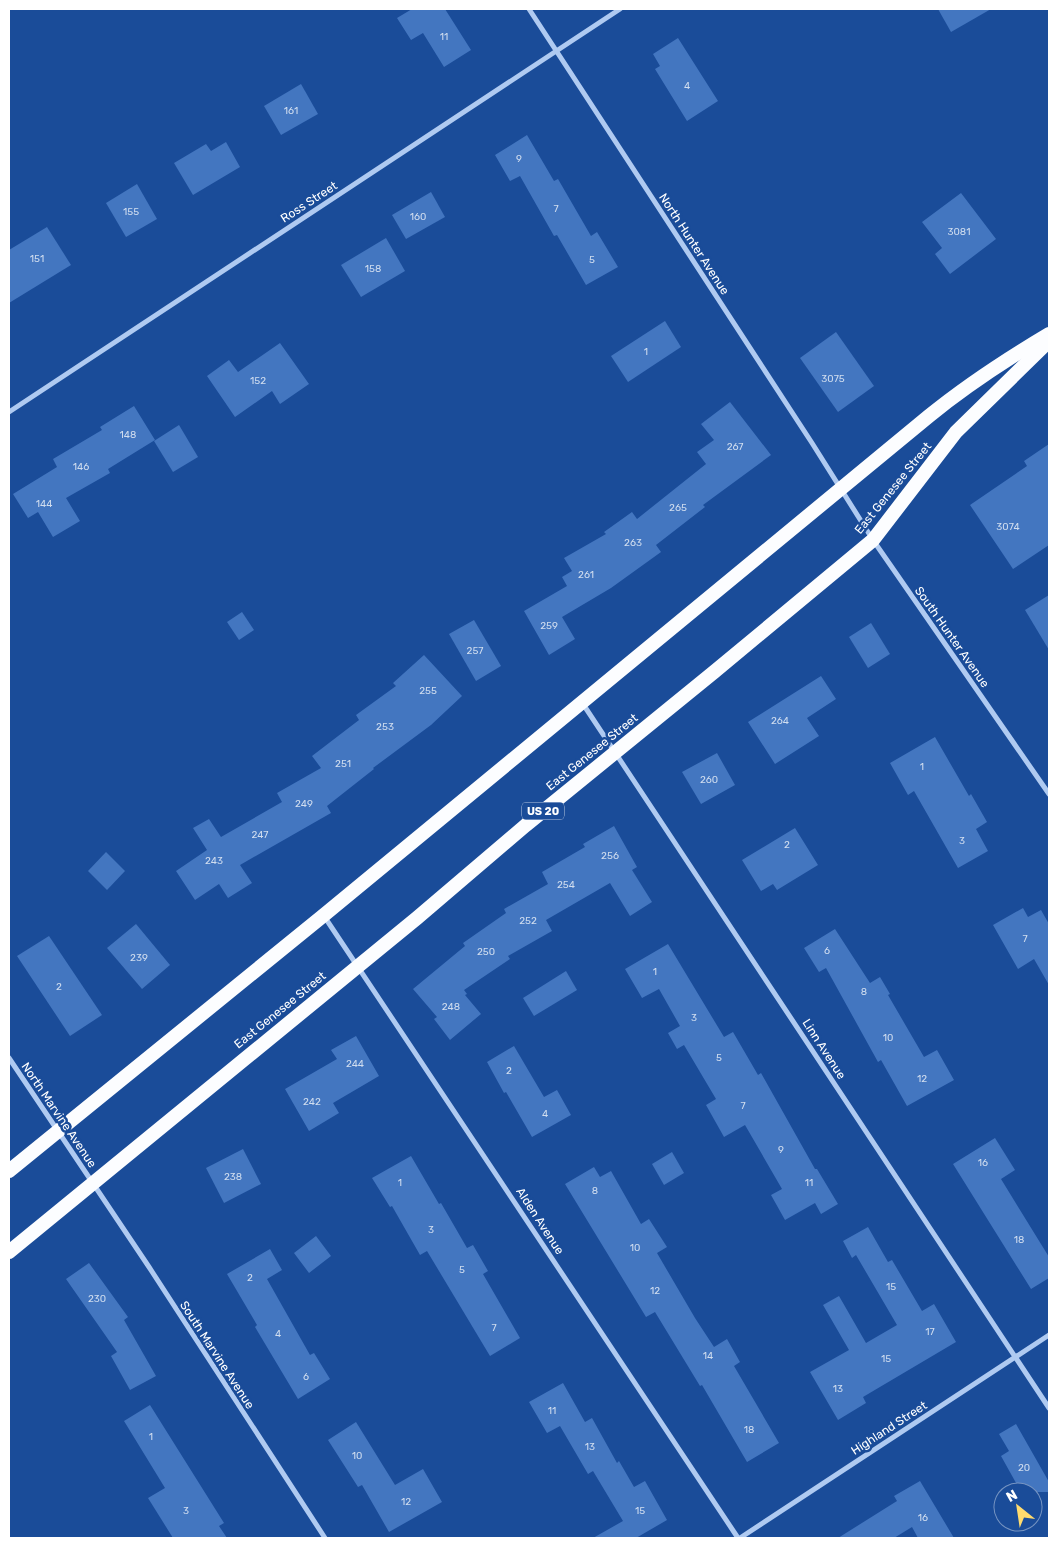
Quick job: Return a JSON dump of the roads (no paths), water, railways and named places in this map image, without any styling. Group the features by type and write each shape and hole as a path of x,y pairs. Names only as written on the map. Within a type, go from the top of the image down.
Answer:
{"highway":[{"name":"East Genesee Street","path":"9,1171 324,915 960,391 1049,333"},
{"name":"East Genesee Street","path":"9,1252 873,540 956,432 1049,341"}],"street":[{"name":"North Hunter Avenue","path":"529,9 812,443 840,490"},
{"name":"Ross Street","path":"9,412 620,9"},
{"name":"South Hunter Avenue","path":"840,490 1049,794"},
{"name":"Linn Avenue","path":"581,702 1049,1408"},
{"name":"Alden Avenue","path":"324,915 739,1538"},
{"name":"North Marvine Avenue","path":"9,1058 92,1184"},
{"name":"South Marvine Avenue","path":"92,1184 325,1538"},
{"name":"Highland Street","path":"739,1538 1049,1335"}]}
